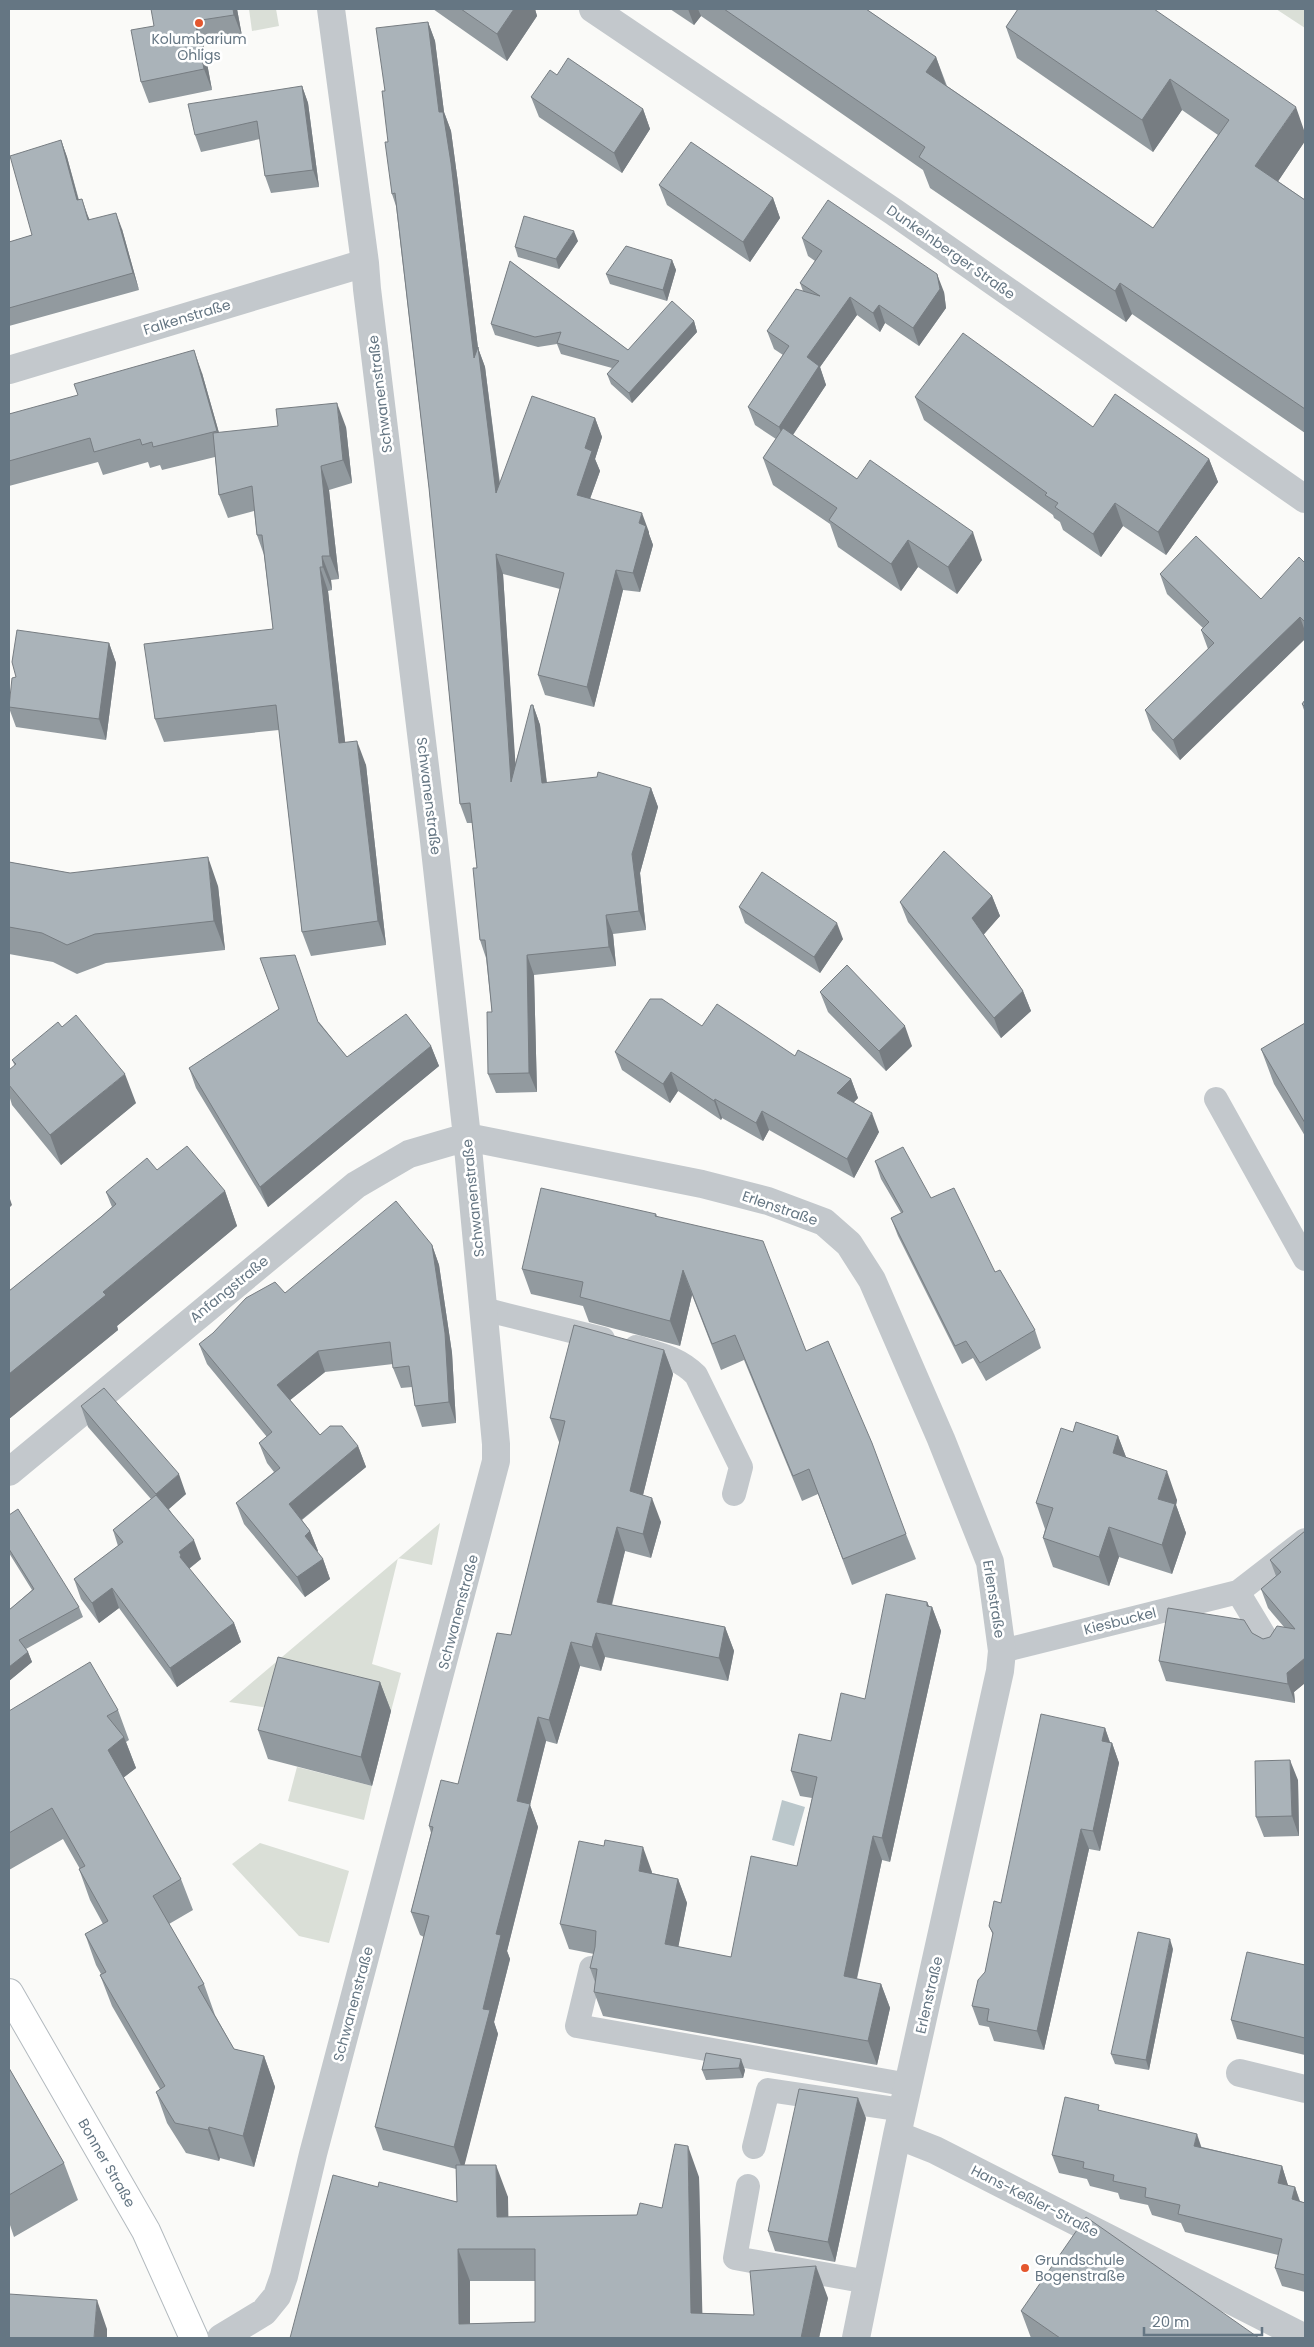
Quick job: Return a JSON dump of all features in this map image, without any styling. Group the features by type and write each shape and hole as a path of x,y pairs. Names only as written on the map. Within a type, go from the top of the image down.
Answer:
{"main road":[{"name":"Bonner Straße","path":"9,1993 146,2231 194,2338"}],"street":[{"name":"Schwanenstraße","path":"221,2338 264,2312 277,2296 284,2276 313,2154 481,1524 496,1461 496,1444 467,1138 434,832 365,263 331,9"},
{"name":"Dunkelnberger Straße","path":"593,9 894,212 1305,500"},
{"name":"Falkenstraße","path":"9,370 365,263"},
{"name":"Anfangstraße","path":"9,1472 356,1185 409,1154 467,1138"},
{"name":"Erlenstraße","path":"467,1138 702,1184 768,1201 824,1222 848,1244 872,1280 942,1439 990,1562 1002,1651 1000,1671 903,2110 856,2338"},
{"path":"1240,2073 1305,2089"},
{"name":"Hans-Keßler-Straße","path":"903,2110 935,2150 1305,2338"}],"lane":[{"path":"1216,1099 1305,1258"},
{"path":"483,1309 673,1358 687,1366 696,1375 741,1467 734,1494"},
{"name":"Kiesbuckel","path":"1002,1651 1238,1592 1305,1540"},
{"path":"1238,1592 1270,1645"},
{"path":"590,1968 577,2026 903,2110"},
{"path":"754,2147 768,2090 903,2110"},
{"path":"748,2186 735,2258 868,2282"}],"shaded area":[{"path":"249,9 276,9 279,26 252,31"},
{"path":"1276,9 1305,9 1305,28"},
{"path":"440,1523 432,1565 399,1558"},
{"path":"398,1559 372,1664 401,1673 391,1711 333,1697 282,1710 229,1702"},
{"path":"297,1767 372,1786 364,1820 288,1801"},
{"path":"782,1800 805,1807 794,1846 772,1840"},
{"path":"260,1843 349,1871 329,1943 299,1936 232,1864"}],"building":[{"path":"151,9 233,9 234,15 195,21 204,69 141,82 131,30 154,26"},
{"path":"461,9 514,9 497,34"},
{"path":"724,9 866,9 936,57 926,72 1153,228 1229,120 1170,79 1142,120 1006,27 1018,9 1154,9 1296,107 1255,166 1305,200 1305,409 1120,283 1115,291 919,157 925,147"},
{"path":"428,22 439,112 443,112 451,163 474,358 478,347 496,493 532,396 595,418 585,448 592,451 577,495 642,513 639,523 646,526 633,573 616,570 587,687 538,675 564,573 496,554 511,782 531,705 533,705 542,783 597,777 598,772 651,788 632,854 639,911 606,915 609,947 527,955 529,1073 488,1074 487,1012 492,1012 485,940 480,940 473,868 477,868 470,803 460,804 429,488 395,193 392,194 385,142 388,142 382,91 385,91 376,28"},
{"path":"568,58 643,109 614,153 531,97 550,70 557,75"},
{"path":"302,86 313,170 265,176 257,121 195,135 188,104"},
{"path":"61,140 77,200 82,199 88,220 116,213 133,273 9,308 9,242 32,235 10,156"},
{"path":"691,142 773,198 743,242 659,185"},
{"path":"828,200 937,274 940,289 913,328 879,305 873,313 850,297 807,357 819,366 779,427 748,407 789,346 767,331 796,289 820,296 800,283 822,251 802,238"},
{"path":"524,216 574,231 556,259 515,247"},
{"path":"626,246 672,260 663,290 606,274"},
{"path":"510,261 628,350 672,301 694,321 629,393 607,374 619,361 557,343 561,332 535,337 491,324"},
{"path":"963,333 1093,427 1115,394 1209,459 1158,532 1115,503 1093,534 1055,507 1058,503 1045,495 1047,493 915,397"},
{"path":"194,350 217,431 153,447 152,442 142,445 140,439 94,452 90,438 9,461 9,414 78,395 74,384"},
{"path":"337,403 343,460 321,466 330,556 322,556 323,567 320,567 339,743 357,741 378,921 302,932 276,705 155,719 144,644 273,629 262,535 257,535 252,486 219,495 213,433 278,426 276,409"},
{"path":"783,428 857,479 870,460 973,532 948,567 908,540 891,564 829,520 837,508 763,458"},
{"path":"1196,536 1261,599 1299,557 1305,563 1305,622 1300,617 1173,740 1145,710 1214,643 1201,630 1209,622 1160,574"},
{"path":"17,630 109,643 99,719 9,707 12,678 16,677 12,662"},
{"path":"944,851 992,896 972,918 1023,991 994,1018 900,902"},
{"path":"208,857 214,921 95,934 67,945 42,933 9,927 9,862 70,873"},
{"path":"762,872 837,923 814,957 739,907"},
{"path":"295,955 318,1022 347,1057 406,1014 431,1046 260,1187 189,1068 279,1009 260,958"},
{"path":"847,965 905,1026 879,1051 820,992"},
{"path":"650,999 662,999 702,1026 717,1004 795,1056 798,1050 851,1079 837,1093 872,1113 847,1159 762,1111 756,1123 715,1099 714,1101 671,1072 663,1084 615,1052"},
{"path":"76,1015 125,1074 50,1135 9,1085 9,1070 16,1064 12,1060 58,1022 62,1027"},
{"path":"1305,1023 1305,1123 1261,1049"},
{"path":"187,1146 225,1191 103,1292 106,1295 9,1374 9,1291 116,1204 106,1192 147,1158 157,1170"},
{"path":"903,1147 931,1198 954,1188 995,1272 1000,1270 1035,1330 980,1363 966,1341 955,1346 891,1218 903,1212 875,1161"},
{"path":"541,1188 763,1241 806,1351 828,1341 872,1443 906,1534 843,1559 809,1469 793,1476 735,1335 712,1344 683,1270 670,1321 580,1297 583,1282 522,1269"},
{"path":"396,1201 432,1245 445,1333 449,1402 415,1406 409,1366 393,1368 390,1342 318,1351 277,1385 320,1435 330,1426 342,1426 358,1446 289,1504 310,1531 305,1536 323,1559 297,1577 236,1503 280,1468 259,1443 272,1432 199,1344 213,1333 246,1298 275,1282 285,1293"},
{"path":"574,1325 664,1350 630,1491 652,1498 643,1534 617,1527 597,1602 725,1627 719,1658 596,1633 592,1647 571,1642 549,1720 538,1717 517,1801 530,1804 496,1934 501,1935 483,2009 490,2010 454,2147 375,2127 429,1916 411,1912 433,1827 429,1826 441,1780 458,1784 497,1633 511,1635 565,1421 550,1418"},
{"path":"104,1388 179,1474 156,1494 81,1406"},
{"path":"1076,1422 1118,1436 1113,1453 1167,1471 1158,1499 1175,1504 1162,1545 1109,1527 1099,1557 1043,1538 1053,1508 1036,1503 1061,1428 1073,1432"},
{"path":"156,1495 194,1540 179,1552 180,1557 234,1623 170,1668 112,1588 92,1603 74,1579 123,1542 113,1530"},
{"path":"18,1509 79,1607 19,1640 28,1652 9,1667 9,1610 34,1589 9,1549 9,1515"},
{"path":"1305,1531 1305,1658 1287,1673 1288,1684 1159,1661 1168,1608 1244,1620 1252,1633 1263,1639 1270,1637 1277,1626 1295,1629 1261,1589 1281,1572 1270,1560"},
{"path":"886,1594 927,1602 927,1606 932,1607 882,1838 873,1836 844,1976 881,1984 868,2041 594,1992 597,1969 590,1968 595,1947 596,1931 560,1924 579,1841 604,1846 605,1840 643,1847 639,1871 678,1879 665,1944 731,1957 751,1856 797,1866 817,1777 791,1771 799,1734 831,1741 841,1693 865,1699"},
{"path":"278,1657 380,1682 361,1757 258,1730"},
{"path":"90,1662 118,1710 107,1716 124,1737 108,1750 181,1879 153,1896 204,1984 198,1987 234,2049 264,2056 243,2136 209,2127 208,2130 175,2123 156,2092 165,2086 100,1975 106,1972 85,1934 108,1921 79,1869 85,1866 52,1808 9,1833 9,1711"},
{"path":"1041,1714 1105,1728 1102,1741 1112,1743 1093,1831 1081,1829 1037,2031 987,2021 989,2009 972,2006 978,1980 985,1972 993,1933 989,1926 994,1901 1001,1903"},
{"path":"1290,1760 1292,1816 1256,1817 1255,1761"},
{"path":"1138,1932 1170,1939 1146,2060 1111,2054"},
{"path":"1247,1952 1305,1965 1305,2038 1231,2020"},
{"path":"706,2053 741,2059 739,2068 702,2070"},
{"path":"9,2068 64,2163 9,2195"},
{"path":"799,2089 858,2098 828,2242 768,2231"},
{"path":"1065,2097 1099,2105 1098,2110 1197,2134 1194,2146 1282,2166 1278,2183 1295,2187 1292,2199 1305,2203 1305,2275 1275,2268 1282,2239 1178,2214 1180,2205 1145,2197 1146,2188 1113,2181 1114,2175 1083,2168 1084,2162 1052,2155"},
{"path":"675,2144 688,2146 691,2313 754,2315 750,2271 816,2266 801,2338 290,2338 333,2175 378,2187 379,2182 457,2202 456,2165 496,2165 497,2217 637,2215 640,2203 662,2208","holes":["458,2249 535,2249 535,2322 459,2324"]},
{"path":"1086,2217 1259,2338 1060,2338 1021,2311"},
{"path":"9,2294 97,2300 94,2338 9,2338"}],"place":[{"name":"Kolumbarium Ohligs","path":"199,23"},
{"name":"Grundschule Bogenstraße","path":"1025,2268"}]}
